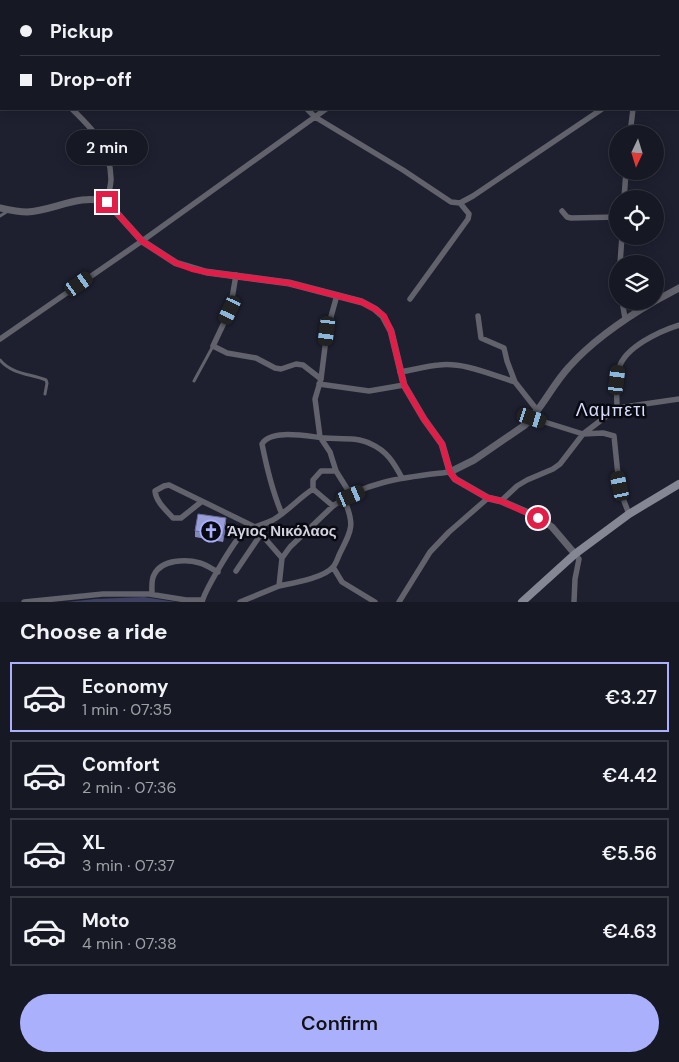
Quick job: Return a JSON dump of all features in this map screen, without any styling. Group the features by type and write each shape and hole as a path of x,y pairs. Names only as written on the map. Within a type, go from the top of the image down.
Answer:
{"main road":[{"path":"522,602 575,554 629,514 679,484"}],"street":[{"path":"73,110 96,133 104,147 111,177 107,202"},
{"path":"308,110 315,117 416,178 451,202 460,203 601,110"},
{"path":"0,339 142,241 325,110"},
{"path":"631,125 633,110"},
{"path":"0,208 10,211 28,212 87,200 107,202 142,241 159,253 184,266 206,272 289,283 362,302 375,309 384,316 395,342 404,385 424,419 442,444 450,472 461,483 488,498 501,501 546,522 560,535 579,559 575,579 574,602"},
{"path":"410,299 468,219 469,214 460,203"},
{"path":"562,211 567,217 571,218 609,217"},
{"path":"236,275 230,310 213,346 227,354 256,358 275,368 296,364 303,365 320,382 369,391 404,385"},
{"path":"664,296 679,288"},
{"path":"337,295 327,331 320,382 315,399 320,437 330,452 336,471 351,496"},
{"path":"624,310 626,318"},
{"path":"279,586 282,558 290,547 333,506 370,487 402,478 450,472 474,460 532,418 551,388 570,366 626,318 640,310"},
{"path":"478,316 481,338 504,348 515,382 537,410"},
{"path":"617,408 618,369 627,354 659,333 679,325"},
{"path":"400,372 439,364 470,369 515,382"},
{"path":"501,501 517,486 527,480 553,470 560,464 583,434 617,408 679,399"},
{"path":"532,418 583,434 603,433 614,436 618,476 622,496 629,514"},
{"path":"282,514 274,496 268,474 262,442 266,439 292,434 360,440 373,444 385,452 392,459 402,478"},
{"path":"333,506 313,489 313,480 320,471 336,471"},
{"path":"201,502 181,518 173,518 163,508 155,495 155,491 169,485 255,527 282,558"},
{"path":"24,602 103,594 152,594 202,601 241,536 282,514 313,489"},
{"path":"399,602 430,552 449,532 488,498"},
{"path":"240,602 279,586 322,573 333,567 352,527 351,516 344,499"},
{"path":"236,571 261,534"},
{"path":"152,594 154,574 158,569 170,563 197,562 218,572"},
{"path":"333,567 339,578 347,585 375,602"}],"lane":[{"path":"0,216 10,211"},
{"path":"194,381 213,346"},
{"path":"0,360 12,369 46,380 45,394"}],"shaded area":[{"path":"144,597 176,602 67,602 95,599"}],"building":[{"name":"Άγιος Νικόλαος","path":"198,514 226,518 223,535 195,531"}],"place":[{"name":"Άγιος Νικόλαος","path":"211,531"}],"district":[{"name":"Λαμπετι","path":"611,410"}],"route":[{"path":"107,202 142,241 176,263 206,272 289,283 362,302 375,309 384,316 388,323 395,342 404,385 424,419 442,444 450,472 455,479 488,498 501,501 538,518"}]}
